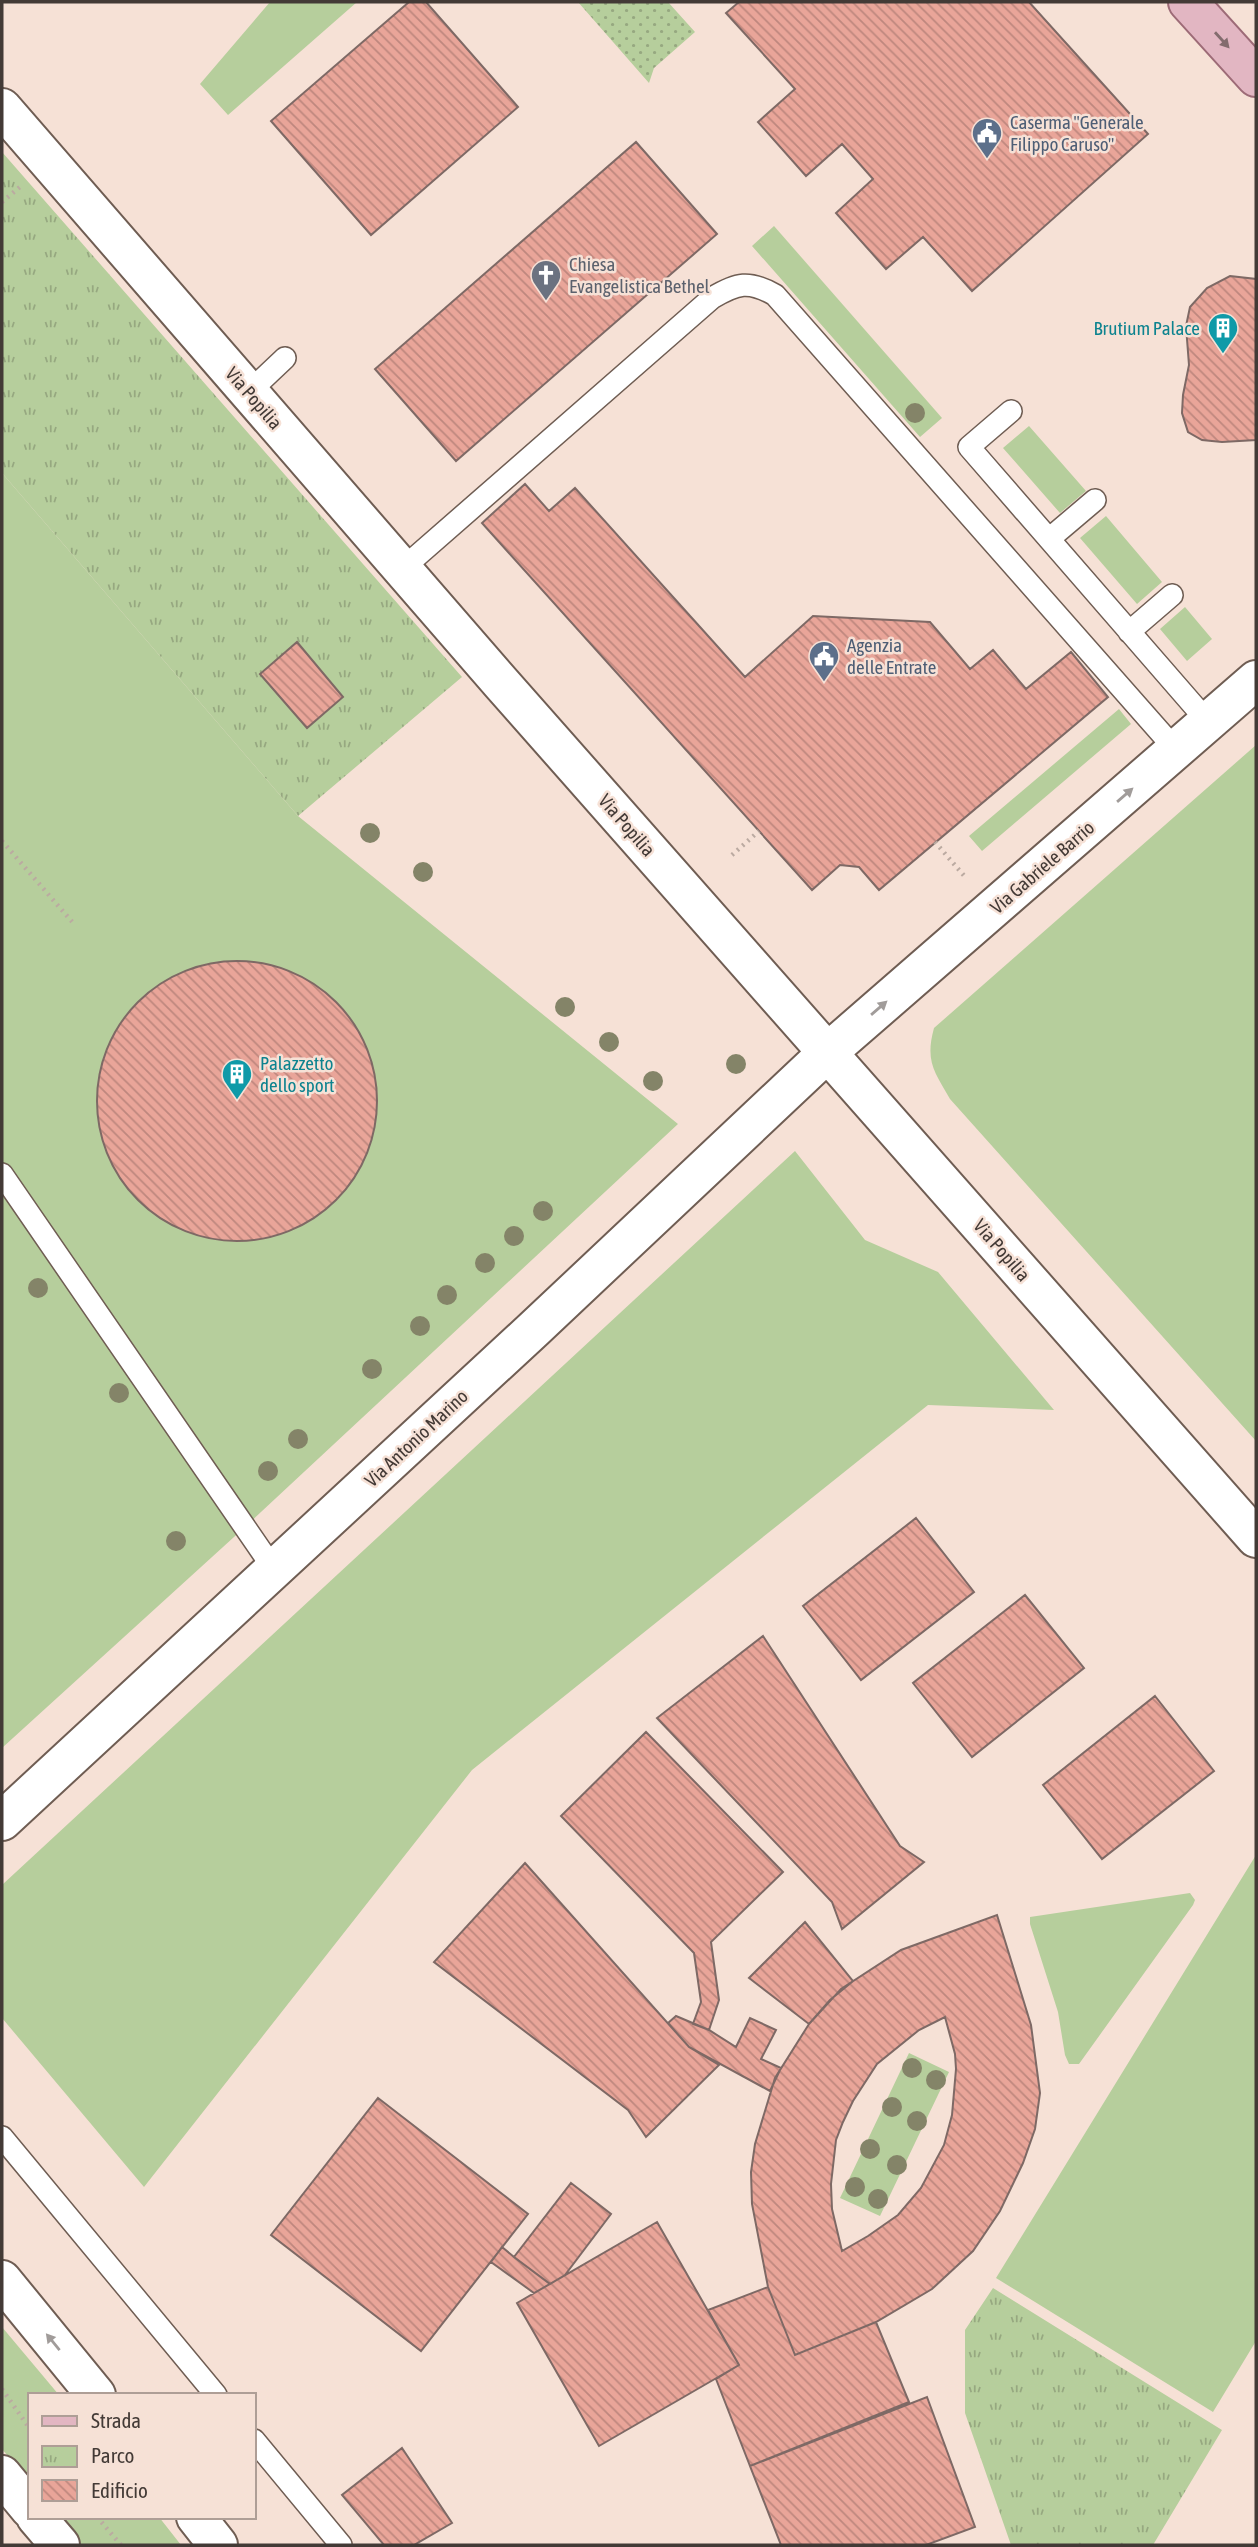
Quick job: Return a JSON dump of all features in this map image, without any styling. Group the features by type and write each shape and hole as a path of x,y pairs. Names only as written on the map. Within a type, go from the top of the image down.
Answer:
{"main road":[{"path":"1188,2 1256,77"}],"street":[{"name":"Via Popilia","path":"2,107 402,569 1256,1538"},
{"name":"Via Gabriele Barrio","path":"827,1053 1256,680"},
{"name":"Via Antonio Marino","path":"2,1821 534,1329 827,1053"},
{"path":"9,2299 94,2393"},
{"path":"2,2475 28,2507"},
{"path":"38,2519 60,2545"},
{"path":"198,2519 218,2545"}],"lane":[{"path":"402,569 712,298 731,287 746,284 761,287 775,295 849,387 1176,750"},
{"path":"248,392 285,358"},
{"path":"1010,411 969,447 1208,722"},
{"path":"1049,539 1096,499"},
{"path":"1129,632 1172,595"},
{"path":"2,1174 273,1568"},
{"path":"2,2137 214,2393"},
{"path":"256,2442 341,2545"}],"path":[{"path":"2,202 27,181"},
{"path":"732,855 759,831"},
{"path":"2,841 74,924"},
{"path":"935,842 966,878"},
{"path":"2,2389 28,2426"},
{"path":"99,2519 121,2545"}],"green space":[{"path":"270,2 357,2 228,115 200,84"},
{"path":"578,2 668,2 695,32 654,68 649,83"},
{"path":"2,152 462,677 298,816 2,473"},
{"path":"774,226 942,418 920,437 752,246"},
{"path":"1029,426 1086,491 1060,513 1003,448"},
{"path":"2,473 298,816 678,1124 245,1527 2,1748"},
{"path":"1106,516 1162,582 1137,604 1080,538"},
{"path":"1185,607 1212,639 1187,661 1160,629"},
{"path":"1119,709 1131,724 982,851 969,836"},
{"path":"1256,745 1256,1441 950,1099 936,1073 930,1049 934,1028"},
{"path":"795,1151 865,1240 938,1272 1054,1410 928,1405 472,1770 144,2187 2,2018 2,1885"},
{"path":"1256,1855 1256,2341 1213,2412 996,2278"},
{"path":"1190,1893 1195,1900 1193,1905 1079,2064 1069,2064 1058,2012 1030,1917"},
{"path":"909,2053 949,2072 880,2216 840,2198"},
{"path":"993,2288 1222,2430 1153,2545 1011,2545 965,2413 965,2330"},
{"path":"2,2327 57,2393 28,2393 28,2481 2,2449"},
{"path":"60,2519 161,2519 181,2545 81,2545"}],"building":[{"path":"409,2 426,2 518,107 371,235 271,121"},
{"name":"Caserma \"Generale Filippo Caruso\"","path":"739,2 1029,2 1148,134 972,291 923,237 886,269 836,213 873,179 842,144 806,176 758,122 795,89 726,13"},
{"name":"Chiesa Evangelistica Bethel","path":"636,142 717,234 456,461 375,369"},
{"name":"Brutium Palace","path":"1230,276 1256,279 1256,440 1202,440 1188,432 1182,413 1189,365 1186,326 1190,307 1207,288"},
{"name":"Agenzia delle Entrate","path":"525,484 549,511 575,488 745,677 813,616 930,622 970,669 993,650 1026,689 1071,652 1108,697 879,890 859,867 840,865 812,890 482,523"},
{"path":"297,642 343,697 307,728 260,674"},
{"name":"Palazzetto dello sport","path":"237,961 278,967 315,985 336,1002 353,1023 371,1060 377,1101 371,1142 353,1179 336,1200 315,1217 278,1235 237,1241 196,1235 159,1217 138,1200 121,1179 103,1142 97,1101 103,1060 121,1023 138,1002 159,985 196,967"},
{"path":"916,1518 974,1592 861,1680 803,1606"},
{"path":"1025,1595 1084,1668 972,1757 913,1683"},
{"path":"763,1636 900,1846 924,1862 842,1929 832,1902 657,1718"},
{"path":"1155,1696 1214,1771 1102,1859 1043,1785"},
{"path":"646,1732 783,1872 711,1942 719,2000 709,2030 693,2024 701,2002 694,1953 561,1816"},
{"path":"525,1863 689,2047 719,2065 646,2137 628,2110 434,1962"},
{"path":"997,1915 1031,2025 1040,2093 1035,2129 1023,2163 1000,2211 973,2251 932,2289 876,2322 795,2355 768,2287 752,2204 751,2172 755,2144 775,2078 809,2024 841,1989 901,1950","holes":["945,2017 955,2054 952,2115 944,2145 921,2188 898,2215 842,2251 832,2209 831,2184 836,2140 853,2101 877,2064 919,2030"]},
{"path":"805,1922 853,1981 830,2000 809,2024 749,1978"},
{"path":"676,2016 709,2030 736,2047 750,2018 776,2030 761,2059 781,2068 770,2091 689,2047 668,2023"},
{"path":"378,2098 528,2214 421,2351 271,2235"},
{"path":"571,2183 611,2214 565,2275 550,2284 514,2257"},
{"path":"657,2222 739,2365 599,2446 517,2303"},
{"path":"502,2247 550,2284 534,2293 491,2262"},
{"path":"768,2287 795,2355 876,2322 909,2402 750,2466 716,2379 739,2365 708,2310"},
{"path":"927,2397 975,2527 926,2545 781,2545 750,2466"},
{"path":"402,2448 452,2523 414,2545 384,2545 342,2495"}],"place":[{"name":"Caserma \"Generale Filippo Caruso\"","path":"987,160"},
{"name":"Chiesa Evangelistica Bethel","path":"546,302"},
{"name":"Brutium Palace","path":"1223,355"},
{"name":"Agenzia delle Entrate","path":"824,683"},
{"name":"Palazzetto dello sport","path":"237,1101"}]}
